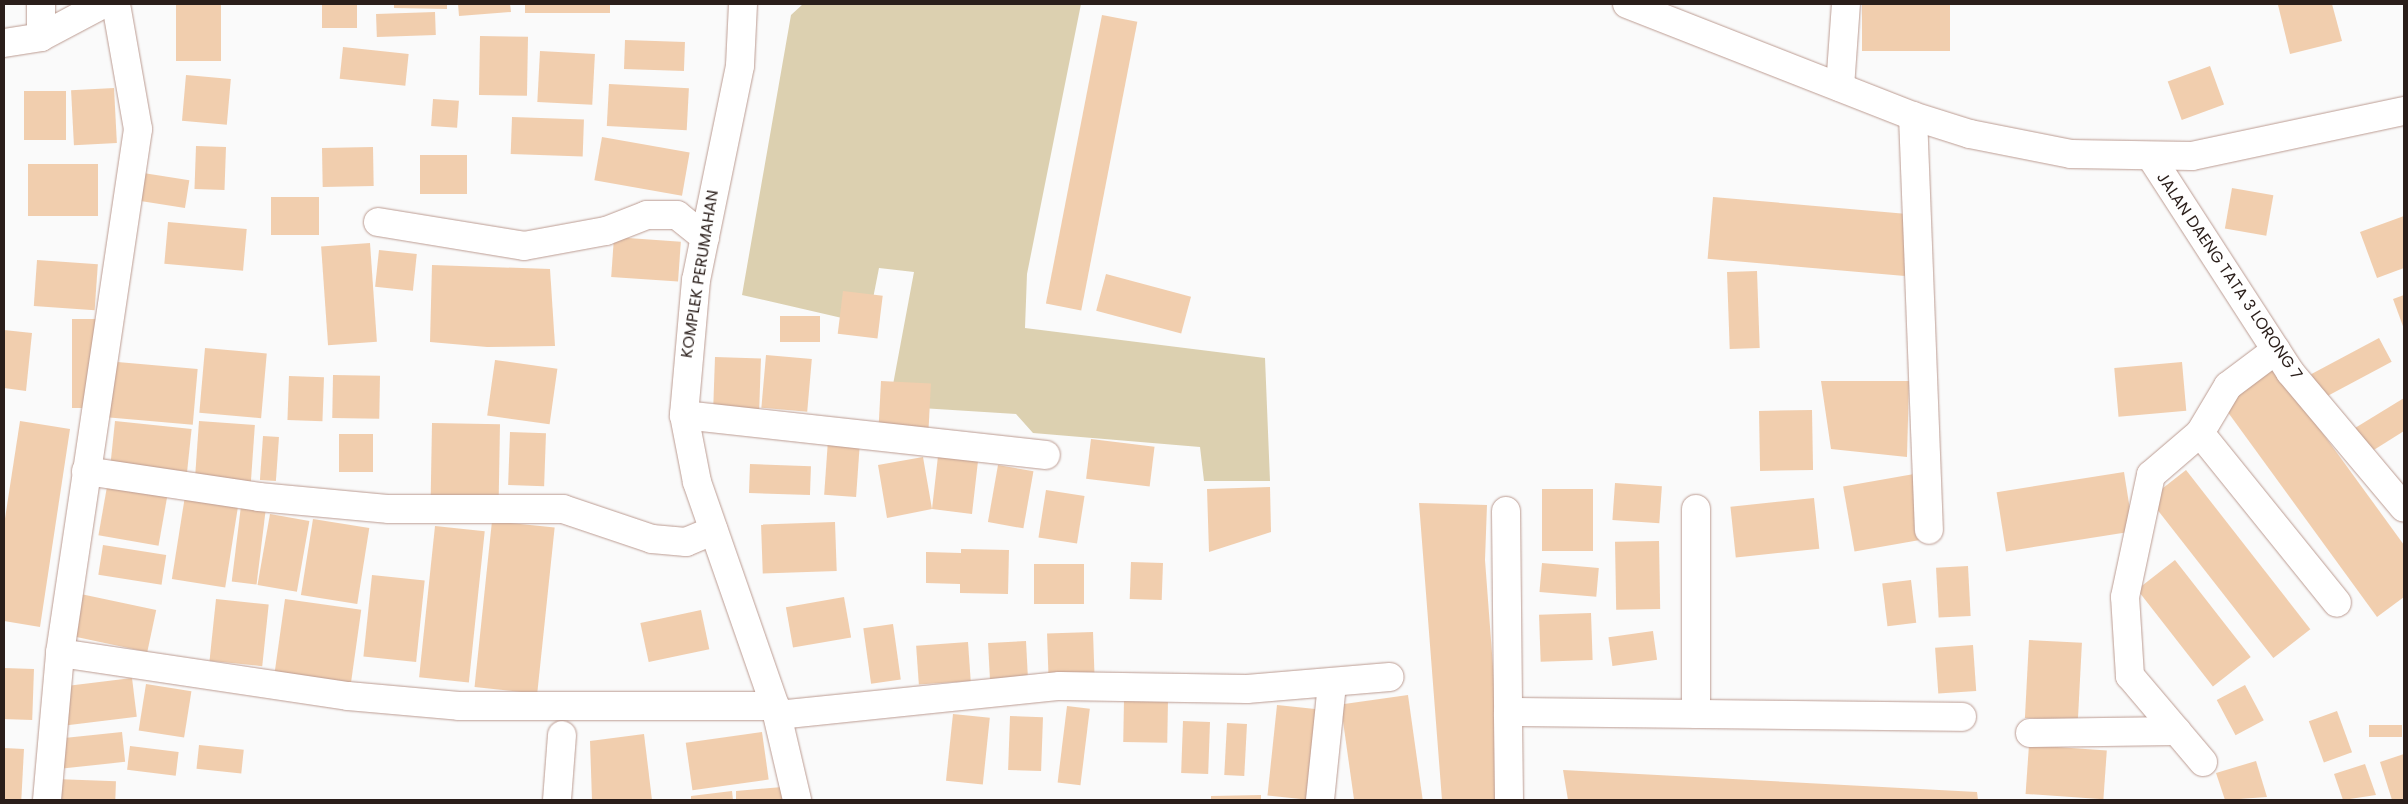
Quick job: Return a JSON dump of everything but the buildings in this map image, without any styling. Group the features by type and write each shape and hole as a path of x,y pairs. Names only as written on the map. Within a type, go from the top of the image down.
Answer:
{"street":[{"path":"41,4 41,37"},
{"path":"4,43 41,37 102,4"},
{"path":"46,800 60,653 138,129 116,4"},
{"name":"KOMPLEK PERUMAHAN","path":"744,4 740,66 705,238 689,334 684,415 696,482 776,710 798,800"},
{"path":"1627,4 1913,116 1970,134 2070,154 2151,157 2192,156 2404,111"},
{"path":"1840,87 1846,4"},
{"path":"1913,116 1929,530"},
{"name":"JALAN DAENG TATA 3 LORONG 7","path":"2151,157 2276,350 2404,508"},
{"path":"378,222 524,246 606,232 647,214 677,215 705,238"},
{"path":"2203,762 2130,676 2125,597 2151,475 2200,433 2228,386 2276,350"},
{"path":"684,415 1046,456"},
{"path":"2200,433 2337,603"},
{"path":"86,471 260,497 390,509 563,509 652,539 686,542 714,530"},
{"path":"1696,509 1696,714"},
{"path":"1506,511 1509,800"},
{"path":"60,653 348,696 459,706 776,710 1060,686 1247,689 1332,684 1389,677"},
{"path":"1320,800 1332,684"},
{"path":"1508,712 1962,717"},
{"path":"2030,733 2177,731"},
{"path":"557,800 562,736"}],"shaded area":[{"path":"803,4 1081,4 1027,274 1025,328 1265,358 1270,481 1204,481 1200,447 1033,433 1016,414 889,406 914,272 879,268 868,324 742,295 791,15"}]}
